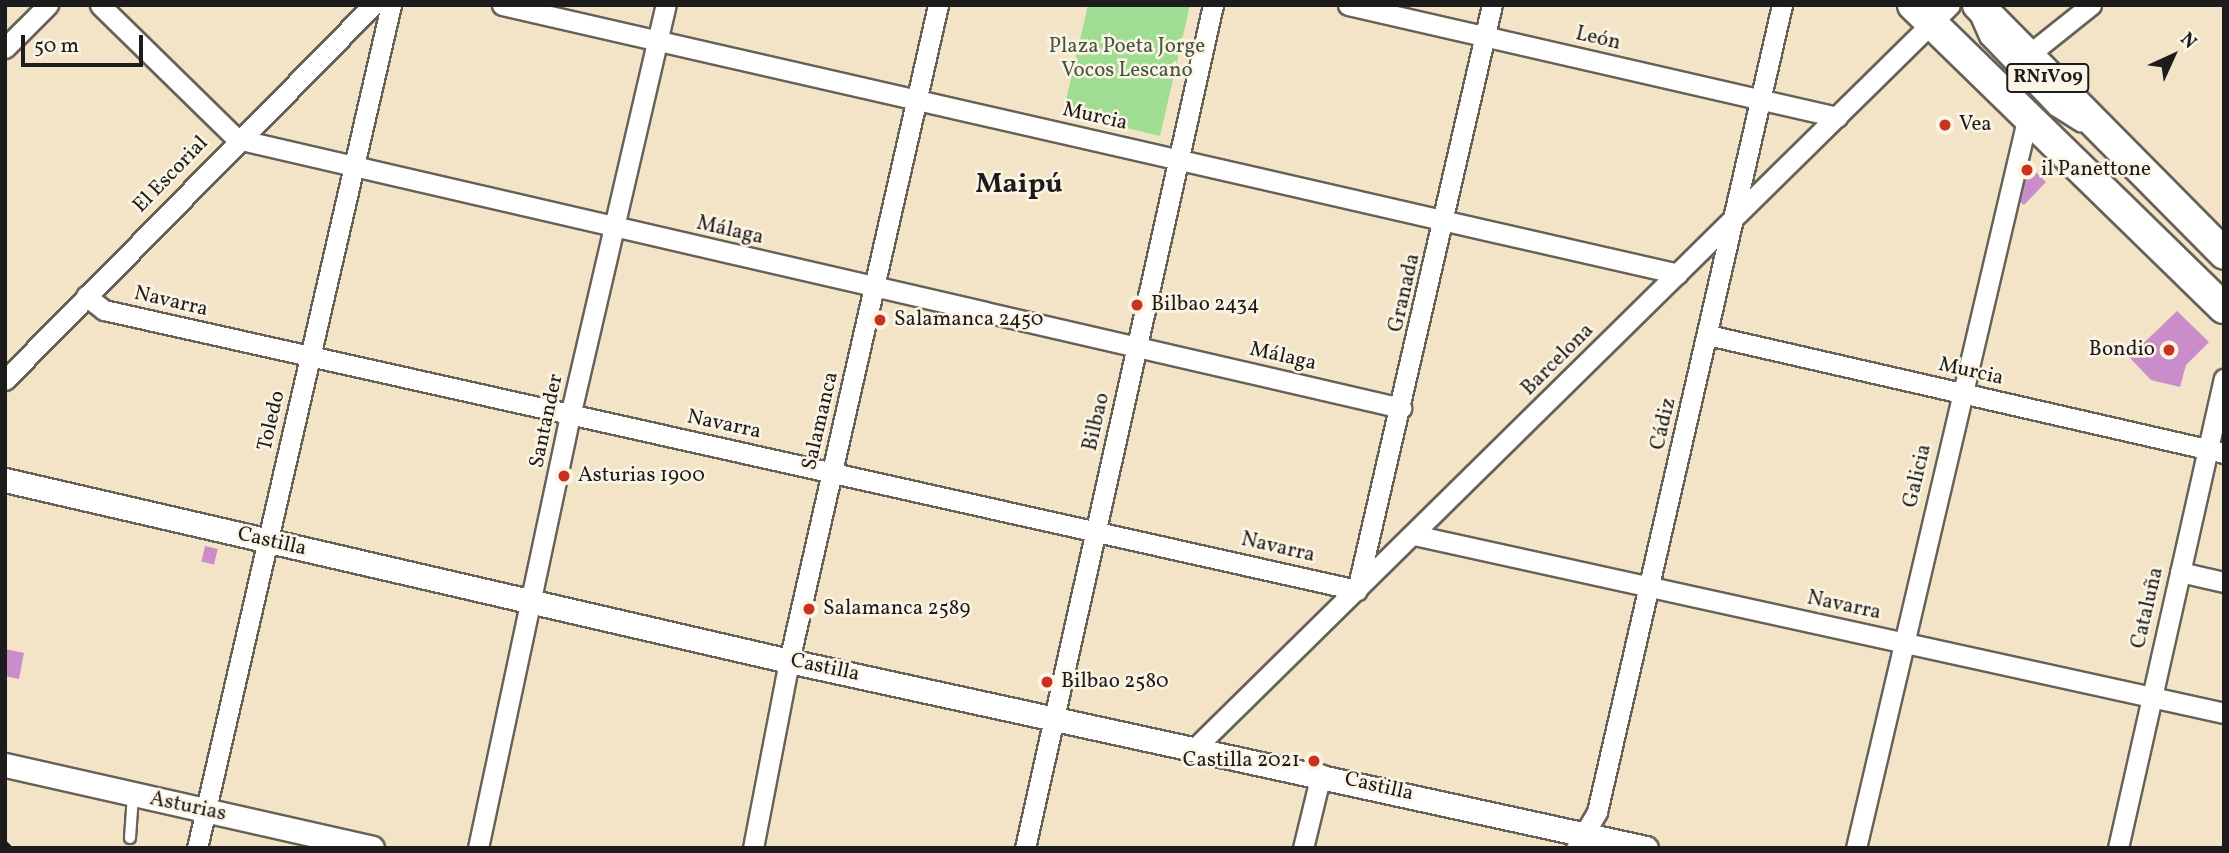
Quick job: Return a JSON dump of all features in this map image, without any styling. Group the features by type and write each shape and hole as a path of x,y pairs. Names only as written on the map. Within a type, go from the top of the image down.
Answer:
{"main road":[{"name":"RN1V09","path":"1978,5 2224,254"},
{"name":"RN1V09","path":"1935,11 1960,51 2224,308"}],"street":[{"path":"5,48 48,5"},
{"name":"Málaga","path":"100,5 237,139 352,169 1137,345 1401,408"},
{"name":"El Escorial","path":"5,380 237,139 373,5"},
{"name":"Toledo","path":"197,848 391,5"},
{"name":"Murcia","path":"502,5 1678,274"},
{"name":"Santander","path":"478,848 533,602 570,416 666,5"},
{"name":"Salamanca","path":"752,848 789,661 938,5"},
{"name":"Bilbao","path":"1025,848 1213,5"},
{"name":"León","path":"1349,5 1837,117"},
{"name":"Granada","path":"1357,590 1445,221 1492,5"},
{"name":"Cádiz","path":"1580,841 1597,812 1763,100 1782,5"},
{"path":"2027,57 2091,5"},
{"name":"Barcelona","path":"1197,746 1837,117 1935,11"},
{"name":"Galicia","path":"1856,848 1960,393 2028,116"},
{"name":"Navarra","path":"86,296 104,310 310,358 1096,529 1357,590"},
{"name":"Murcia","path":"1708,335 2216,451"},
{"name":"Cataluña","path":"2118,848 2180,572 2216,451 2224,379"},
{"name":"Castilla","path":"5,480 789,661 1321,774 1580,841 1646,848"},
{"name":"Navarra","path":"1413,535 2224,713"},
{"path":"2180,572 2224,582"},
{"name":"Asturias","path":"5,765 372,848"},
{"path":"1303,848 1321,774"}],"lane":[{"path":"1970,5 1986,39 2054,110 2120,150"},
{"path":"130,838 133,795"}],"green space":[{"name":"Plaza Poeta Jorge Vocos Lescano","path":"1088,5 1190,5 1160,136 1063,113"}],"building":[{"name":"il Panettone","path":"2029,165 2046,182 2024,205 2020,202"},
{"name":"Bondio","path":"2177,311 2209,342 2186,365 2180,387 2151,380 2129,357"},
{"path":"205,546 218,549 214,565 201,562"},
{"path":"5,649 24,653 19,679 5,676"}],"railway":[{"path":"5,843 10,848"}],"place":[{"name":"Vea","path":"1945,125"},
{"name":"il Panettone","path":"2027,170"},
{"name":"Bilbao 2434","path":"1137,305"},
{"name":"Salamanca 2450","path":"880,320"},
{"name":"Bondio","path":"2169,350"},
{"name":"Asturias 1900","path":"564,476"},
{"name":"Salamanca 2589","path":"809,609"},
{"name":"Bilbao 2580","path":"1047,682"},
{"name":"Castilla 2021","path":"1314,761"}],"district":[{"name":"Maipú","path":"1019,185"}]}
